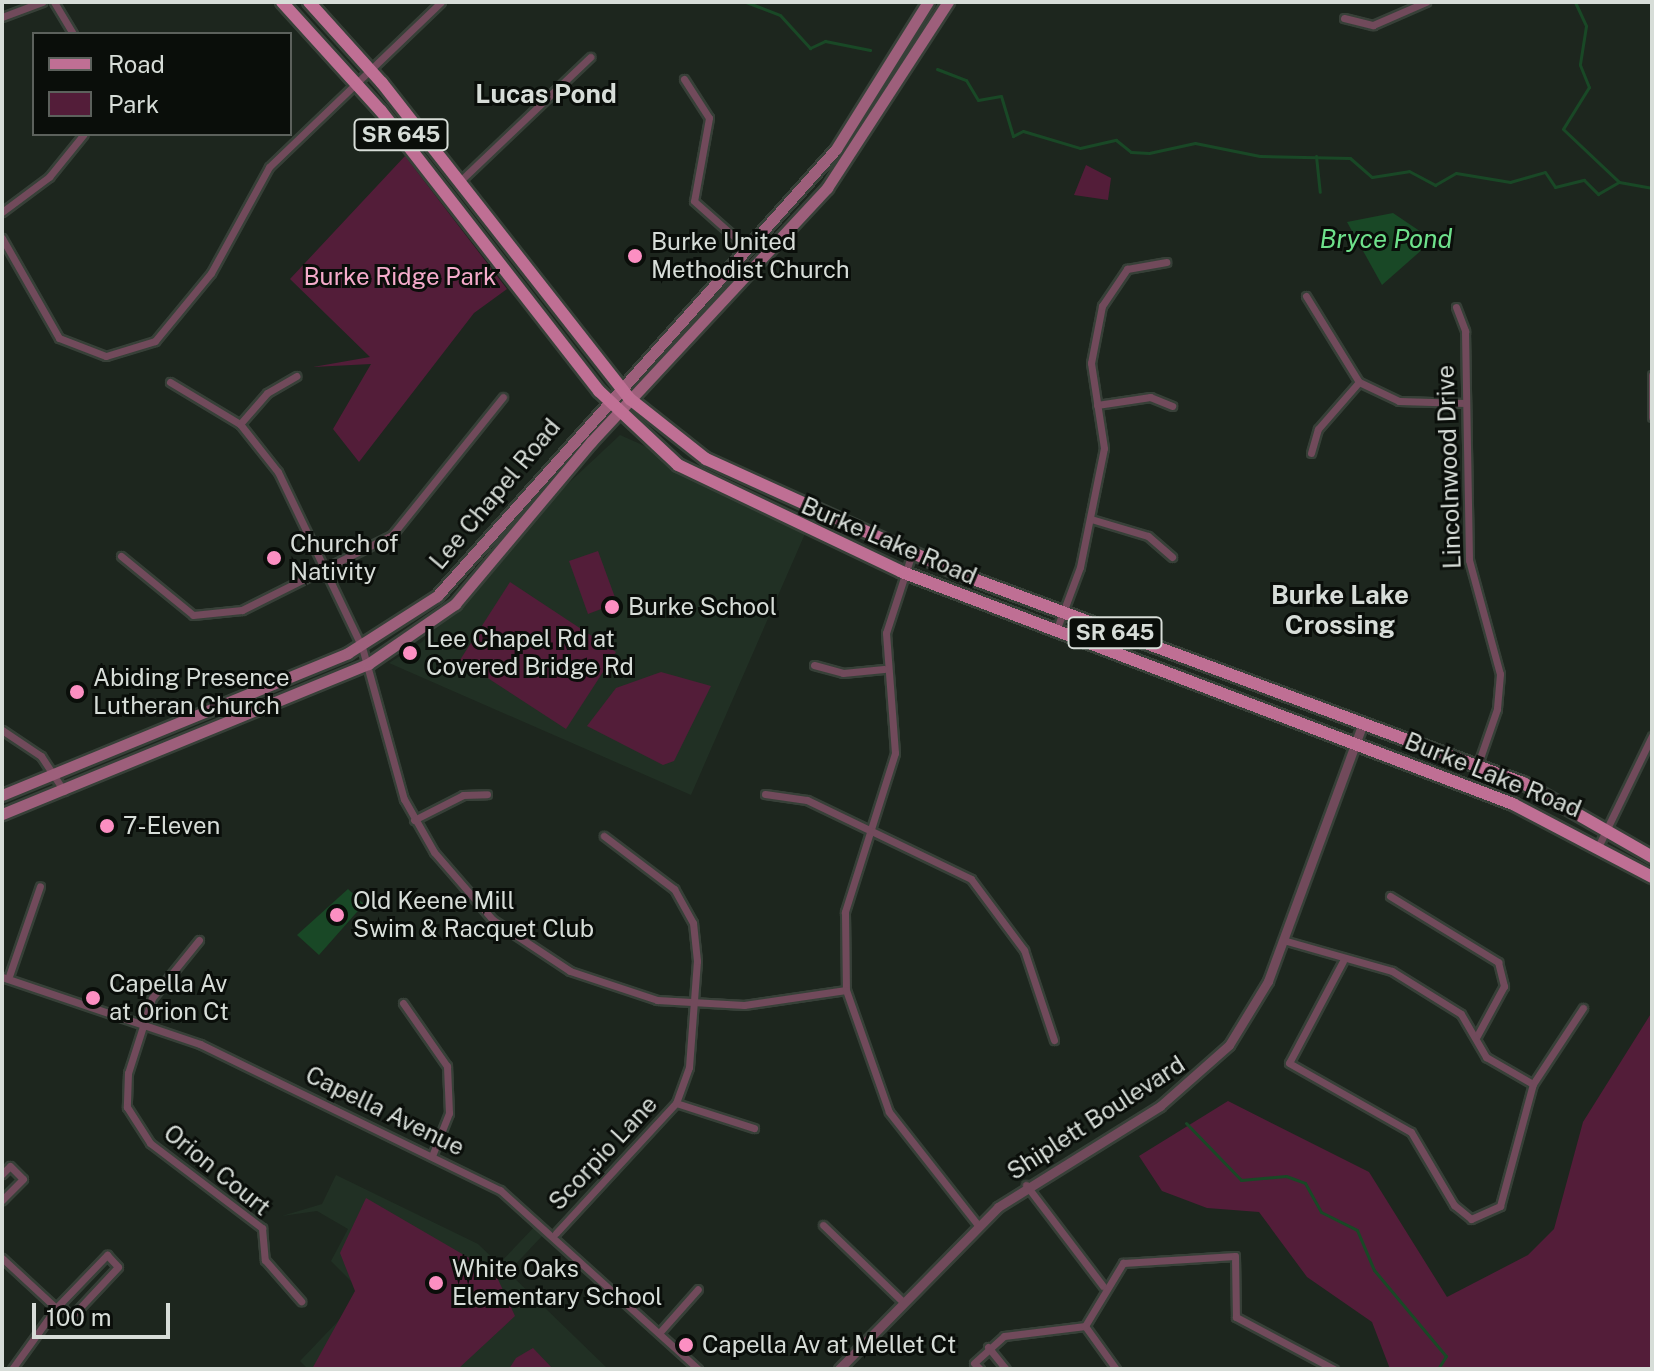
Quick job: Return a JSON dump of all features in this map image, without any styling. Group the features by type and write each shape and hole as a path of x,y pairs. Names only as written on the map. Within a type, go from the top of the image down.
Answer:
{"main road":[{"name":"Burke Lake Road","path":"282,2 355,81 607,399 705,482 902,572 1355,743 1599,845 1652,877"},
{"name":"Burke Lake Road","path":"309,2 369,67 630,399 706,459 912,553 1063,614 1478,764 1608,829 1652,857"},
{"name":"Lee Chapel Road","path":"2,795 362,647 463,571 607,399 836,149 928,2"},
{"name":"Lee Chapel Road","path":"2,814 368,664 474,586 619,411 827,188 948,2"}],"street":[{"path":"2,17 42,2"},
{"path":"54,2 72,32"},
{"path":"2,238 59,338 106,356 131,353 185,310 269,167 369,67 441,2"},
{"path":"1344,18 1381,24 1426,2"},
{"path":"460,181 590,57"},
{"path":"684,79 709,118 694,201 747,248"},
{"path":"2,212 49,177 82,136"},
{"path":"1056,631 1091,519 1104,448 1091,363 1105,298 1134,265 1166,262"},
{"path":"1306,296 1359,382 1399,401 1465,403"},
{"name":"Lincolnwood Drive","path":"1456,307 1465,331 1469,560 1500,674 1497,709 1478,764"},
{"path":"1652,375 1652,417"},
{"path":"240,424 267,393 296,376"},
{"path":"170,382 240,424 278,472 362,647 414,820 463,890 530,948 613,988 694,1004 846,990"},
{"path":"1311,453 1318,429 1359,382"},
{"path":"121,556 172,604 208,617 242,610 325,570 402,525 503,397"},
{"path":"1097,405 1150,397 1172,406"},
{"path":"1091,519 1148,536 1172,557"},
{"path":"912,553 902,572 884,669 895,753 845,912 846,990 889,1112 977,1224"},
{"path":"814,665 843,673 884,669"},
{"name":"Shiplett Boulevard","path":"839,1369 977,1224 1026,1185 1204,1072 1251,1013 1283,940 1363,723"},
{"path":"2,730 55,775 64,791"},
{"path":"1599,845 1652,736"},
{"path":"414,820 463,795 487,794"},
{"path":"765,794 807,800 947,862 993,901 1024,950 1054,1040"},
{"name":"Scorpio Lane","path":"556,1233 676,1103 689,1067 697,944 685,905 652,868 604,836"},
{"path":"5,978 40,886"},
{"path":"1390,896 1503,970 1504,986 1477,1036"},
{"name":"Orion Court","path":"199,940 161,980 143,1024 125,1088 134,1127 262,1228 265,1260 301,1301"},
{"path":"1283,940 1343,961 1392,971 1461,1014 1477,1036 1486,1057 1533,1084"},
{"path":"1343,961 1289,1063 1411,1132 1462,1214 1481,1218 1500,1206 1533,1084 1583,1008"},
{"name":"Capella Avenue","path":"5,978 143,1024 432,1156 520,1202 698,1369"},
{"path":"403,1003 447,1066 449,1113 432,1156"},
{"path":"676,1103 754,1128"},
{"path":"2,1174 10,1166 23,1179 2,1200"},
{"path":"1026,1185 1103,1286"},
{"path":"823,1225 903,1302"},
{"path":"2,1258 58,1306 71,1317 118,1267 107,1255 58,1306 12,1369"},
{"path":"1085,1326 1103,1286 1123,1263 1148,1257 1235,1256 1236,1317 1334,1369"},
{"path":"660,1332 698,1289"},
{"path":"980,1369 974,1363 988,1347 1004,1336 1085,1326"},
{"path":"1085,1326 1116,1369"},
{"path":"988,1347 1006,1369"}],"shaded area":[{"name":"Burke School","path":"620,435 811,520 691,795 389,663 422,642 511,537"},
{"name":"White Oaks Elementary School","path":"336,1175 478,1244 499,1264 536,1225 544,1234 508,1272 608,1369 308,1369 300,1361 364,1294 331,1261 348,1229 317,1211 282,1216 322,1204"}],"green space":[{"name":"Burke Ridge Park","path":"405,156 507,289 474,313 359,462 333,429 371,364 313,367 370,357 290,279"},
{"path":"1086,165 1111,178 1108,200 1074,195"},
{"path":"598,551 617,603 588,614 569,561"},
{"path":"510,582 616,652 566,729 460,660"},
{"path":"661,672 711,686 674,761 663,765 587,726 616,688"},
{"path":"1652,1012 1652,1369 1390,1369 1372,1322 1307,1277 1259,1212 1207,1208 1162,1191 1139,1156 1228,1101 1369,1172 1447,1297 1528,1255 1554,1229 1583,1122"},
{"name":"White Oaks Elementary School","path":"366,1198 495,1273 515,1316 458,1369 312,1369 355,1291 340,1253"},
{"path":"533,1348 553,1369 509,1369 516,1358"}],"water":[{"name":"Bryce Pond","path":"1393,213 1433,240 1382,285 1347,222"},
{"path":"348,889 364,904 319,955 297,935"}],"waterway":[{"path":"746,2 780,15 810,48 825,41 870,50"},
{"path":"1575,2 1586,26 1580,65 1589,87 1563,129 1619,182"},
{"path":"937,69 966,80 978,100 1001,96 1013,136 1023,131 1080,148 1116,140 1131,152 1149,153 1195,143 1260,156 1350,158 1372,177 1409,171 1435,185 1456,173 1510,182 1545,172 1555,187 1584,180 1598,194 1619,182 1652,188"},
{"path":"1316,156 1320,192"},
{"path":"1186,1123 1241,1180 1286,1176 1305,1183 1321,1212 1357,1230 1374,1270 1446,1356 1438,1369"}],"place":[{"name":"Burke United Methodist Church","path":"635,256"},
{"name":"Church of Nativity","path":"274,558"},
{"name":"Burke School","path":"612,607"},
{"name":"Lee Chapel Rd at Covered Bridge Rd","path":"410,653"},
{"name":"Abiding Presence Lutheran Church","path":"77,692"},
{"name":"7-Eleven","path":"107,826"},
{"name":"Old Keene Mill Swim & Racquet Club","path":"337,915"},
{"name":"Capella Av at Orion Ct","path":"93,998"},
{"name":"White Oaks Elementary School","path":"436,1283"},
{"name":"Capella Av at Mellet Ct","path":"686,1345"}],"district":[{"name":"Lucas Pond","path":"546,94"},
{"name":"Burke Lake Crossing","path":"1340,610"}]}
